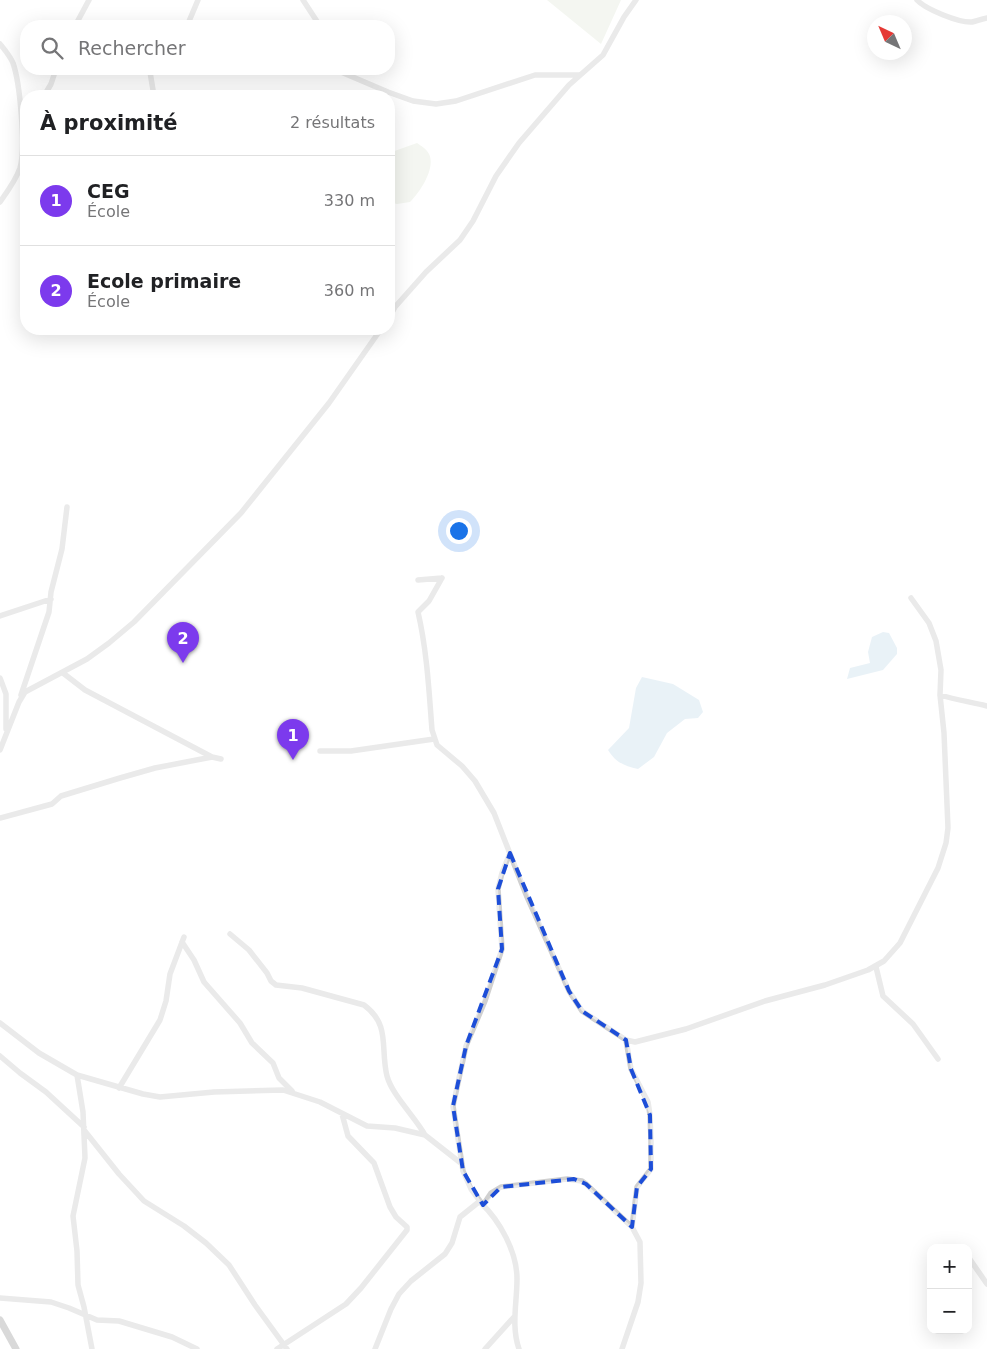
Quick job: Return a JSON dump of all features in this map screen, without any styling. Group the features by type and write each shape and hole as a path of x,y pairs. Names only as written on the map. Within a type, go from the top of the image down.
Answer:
{"main road":[{"path":"0,1320 16,1349"}],"street":[{"path":"78,20 89,0"},
{"path":"190,20 198,0"},
{"path":"303,0 316,20"},
{"path":"395,304 460,240 506,161 558,96 607,50 612,38 636,0"},
{"path":"917,0 934,12 965,21 972,22 987,18"},
{"path":"0,44 14,65 20,96"},
{"path":"48,90 54,75"},
{"path":"151,75 153,90"},
{"path":"348,75 383,90"},
{"path":"395,95 413,101 436,104 456,101 535,75 579,75"},
{"path":"0,202 18,174 20,166"},
{"path":"19,702 25,692 87,659 134,622 241,513 329,403 377,335"},
{"path":"0,750 19,702 49,612 62,549 68,507"},
{"path":"418,580 442,578 429,601 418,612 428,670 434,739 442,750 462,766 475,781 494,813 569,991 582,1011 626,1040 642,1041 686,1029 765,1001 825,985 876,966 893,953 900,943 938,868 946,843 948,828 944,733 940,695 941,670 936,641 929,623 911,598"},
{"path":"0,616 51,599"},
{"path":"63,673 85,690 212,757 221,759"},
{"path":"0,678 6,694 6,736"},
{"path":"940,695 960,702 987,706"},
{"path":"320,751 351,751 434,739"},
{"path":"0,818 52,804 61,796 120,778 155,768 212,757"},
{"path":"510,853 498,888 502,949 466,1046 452,1106 462,1164 467,1181 497,1222 515,1257 517,1279 514,1317 519,1349"},
{"path":"230,934 249,950 271,981 276,985 308,989 364,1005 371,1010 380,1023 387,1075 390,1084 419,1123 425,1135"},
{"path":"119,1088 160,1020 166,1001 170,974 183,939 204,982 240,1023 252,1043 270,1060 279,1078 295,1094"},
{"path":"876,966 884,996 913,1024 938,1059"},
{"path":"0,1023 39,1054 77,1075 119,1088 160,1097 214,1092 283,1090 320,1102 368,1126 395,1128 425,1135 462,1164"},
{"path":"626,1040 631,1069 648,1102 651,1141 651,1169 637,1187 632,1227"},
{"path":"0,1056 46,1092 84,1129 123,1179 144,1201 206,1242 229,1265 285,1347"},
{"path":"77,1075 84,1129 84,1166 73,1216 78,1285 92,1349"},
{"path":"277,1349 285,1347 346,1304 402,1238 408,1228 396,1217 390,1207 374,1163 348,1136 342,1114"},
{"path":"375,1349 399,1294 445,1254 452,1243 460,1217 482,1203 491,1193 501,1187 567,1179 586,1184 632,1227 640,1242 641,1283 638,1302 622,1349"},
{"path":"972,1262 987,1284"},
{"path":"0,1298 51,1302 69,1308 86,1317 102,1321 119,1321 180,1340 197,1349"},
{"path":"485,1349 514,1317"}],"highlighted area":[{"path":"510,853 569,991 582,1011 626,1040 631,1069 650,1115 651,1169 637,1187 632,1227 586,1184 574,1179 501,1187 483,1205 463,1171 453,1106 466,1046 502,949 498,889"}],"shaded area":[{"path":"547,0 621,0 601,44"},
{"path":"417,143 426,150 431,160 426,180 410,202 395,204 395,151"}],"water":[{"path":"883,632 889,633 897,648 897,654 883,670 847,679 850,668 870,663 868,652 872,637"},
{"path":"642,677 673,684 699,700 703,712 698,718 685,719 667,733 654,757 638,769 621,763 608,750 629,728 636,688"}],"place":[{"name":"Ecole primaire","path":"183,663"},
{"name":"CEG","path":"293,760"}]}
